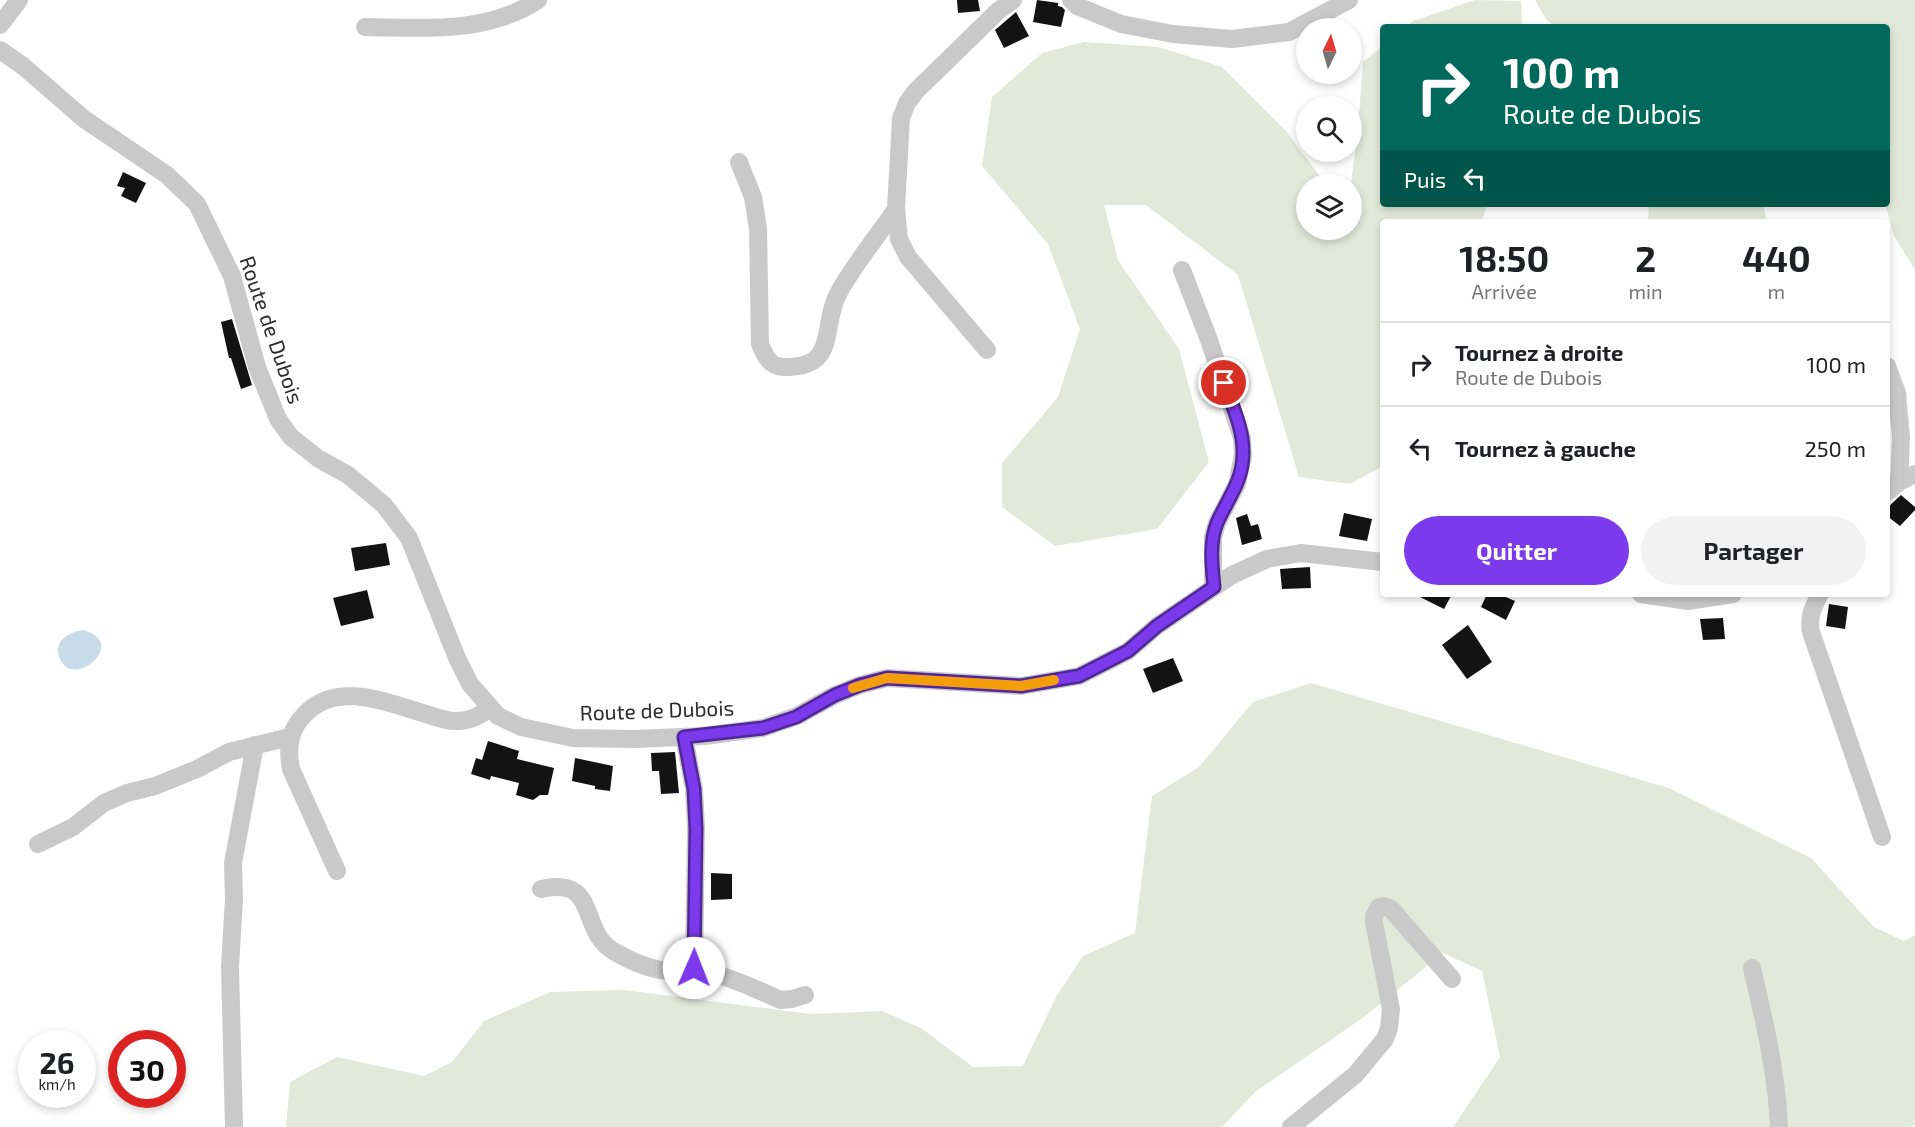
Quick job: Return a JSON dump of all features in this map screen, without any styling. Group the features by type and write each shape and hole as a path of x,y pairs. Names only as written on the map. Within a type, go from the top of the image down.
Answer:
{"street":[{"path":"0,25 19,0"},
{"path":"365,27 452,28 501,18 538,0"},
{"path":"987,350 908,257 899,239 896,209 902,118 907,103 916,91 998,11 1013,0"},
{"path":"1071,0 1077,6 1121,24 1173,34 1232,39 1288,32 1349,0"},
{"name":"Route de Dubois","path":"0,50 23,66 84,119 167,175 196,204 232,276 257,367 278,419 291,437 318,459 348,475 384,505 409,538 457,658 470,684 498,716 521,727 573,738 684,737 763,728 796,717 835,695 887,678 1021,686 1079,676 1128,651 1157,626 1232,574 1267,559 1301,553 1380,562"},
{"path":"739,162 753,197 758,228 760,344 766,359 780,368 801,368 814,362 824,347 838,293 896,209"},
{"path":"1182,270 1242,438 1244,455 1237,484 1217,523 1213,537 1214,587"},
{"path":"1890,374 1897,393 1901,438 1900,483"},
{"path":"1661,597 1688,601 1714,597"},
{"path":"1819,597 1809,621 1811,632 1882,837"},
{"path":"337,872 291,769 290,737 299,720 314,705 340,696 370,698 456,722 473,719 491,708"},
{"path":"38,844 73,827 104,804 128,793 155,786 197,769 229,752 290,737"},
{"path":"684,737 694,789 696,828 694,968"},
{"path":"234,1127 230,967 234,899 232,863 255,745"},
{"path":"541,889 557,885 578,892 602,940 610,949 628,959 661,970 694,968 780,1000 805,995"},
{"path":"1291,1127 1354,1075 1385,1040 1391,1009 1374,923 1374,916 1379,908 1384,906 1391,909 1452,979"},
{"path":"1752,968 1766,1026 1778,1097 1779,1127"}],"green space":[{"path":"1475,0 1521,1 1522,24 1410,24"},
{"path":"1535,0 1915,0 1915,270 1894,236 1886,207 1890,207 1890,24 1552,24"},
{"path":"1084,42 1159,47 1222,67 1286,131 1296,144 1296,162 1309,162 1318,174 1296,174 1296,240 1362,240 1362,174 1352,174 1354,162 1362,162 1360,96 1363,62 1380,48 1380,207 1487,207 1482,219 1380,219 1380,468 1350,484 1299,477 1238,275 1146,205 1104,205 1118,260 1179,349 1209,462 1157,529 1055,546 1002,507 1002,463 1058,397 1080,329 1048,244 982,166 992,97 1042,53"},
{"path":"1649,207 1764,207 1766,219 1648,219"},
{"path":"1311,683 1669,788 1811,858 1874,927 1904,941 1915,935 1915,1125 1909,1127 1453,1127 1500,1057 1482,971 1443,953 1364,1017 1255,1092 1222,1127 286,1127 290,1082 337,1057 424,1076 452,1062 484,1021 550,992 624,990 811,1014 882,1011 921,1028 973,1067 1023,1066 1056,997 1083,956 1135,933 1152,796 1199,767 1253,702"}],"water":[{"path":"83,630 96,636 101,644 100,653 86,666 77,669 68,668 58,655 59,644 71,633"}],"building":[{"path":"957,0 978,0 980,11 958,13"},
{"path":"1037,0 1058,3 1058,6 1065,10 1061,27 1033,22"},
{"path":"1016,12 1029,36 1004,48 995,30"},
{"path":"123,172 146,183 136,203 121,196 125,188 117,186"},
{"path":"232,319 252,385 241,389 231,358 229,358 221,322"},
{"path":"1901,495 1915,507 1915,510 1900,526 1890,518 1890,505"},
{"path":"1344,513 1372,519 1367,541 1339,536"},
{"path":"1247,514 1251,526 1258,524 1262,539 1242,545 1236,518"},
{"path":"386,543 390,565 355,571 351,548"},
{"path":"1310,567 1311,588 1282,589 1280,569"},
{"path":"367,590 374,618 341,626 333,598"},
{"path":"1420,597 1450,597 1444,609"},
{"path":"1486,597 1506,597 1515,601 1506,620 1481,607"},
{"path":"1829,604 1848,607 1845,629 1826,626"},
{"path":"1723,618 1725,639 1703,640 1700,619"},
{"path":"1468,625 1492,662 1467,679 1442,645"},
{"path":"1173,658 1183,681 1153,693 1143,669"},
{"path":"488,741 519,751 517,759 554,768 548,795 540,795 533,800 516,795 519,783 491,776 490,780 471,774 476,758 482,760"},
{"path":"675,752 679,793 661,794 659,771 652,771 651,753"},
{"path":"575,758 613,766 610,791 595,789 595,786 572,781"},
{"path":"711,873 732,874 732,899 711,900"}],"slow traffic":[{"path":"853,688 887,678 1021,686 1054,680"}],"route":[{"path":"694,968 696,828 694,789 684,737 763,728 796,717 835,695 887,678 1021,686 1079,676 1128,651 1157,626 1214,587 1213,537 1217,523 1237,484 1244,455 1242,438 1224,383"}]}
